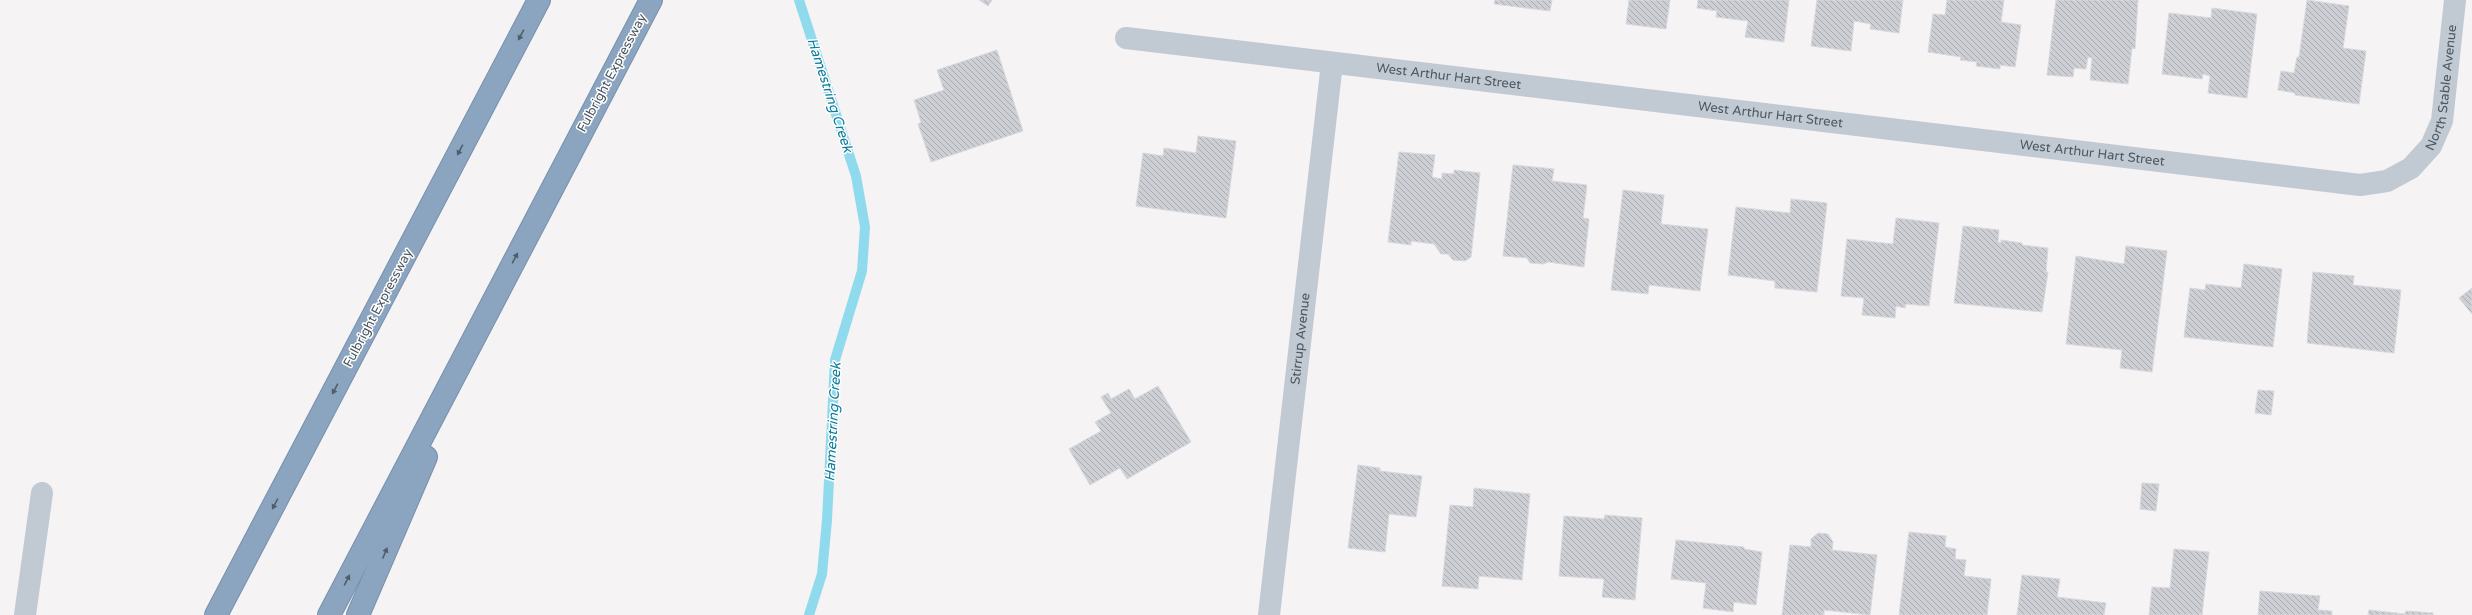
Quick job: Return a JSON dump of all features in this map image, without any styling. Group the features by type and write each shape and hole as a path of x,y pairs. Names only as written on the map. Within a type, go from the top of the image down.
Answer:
{"highway":[{"name":"Fulbright Expressway","path":"216,615 539,0"},
{"name":"Fulbright Expressway","path":"329,615 496,293 651,0"},
{"path":"358,615 496,293"}],"street":[{"name":"North Stable Avenue","path":"2411,168 2431,146 2442,121 2455,0"},
{"name":"West Arthur Hart Street","path":"1126,38 2360,185 2387,181 2411,168"},
{"name":"Stirrup Avenue","path":"1269,615 1332,63"},
{"path":"25,615 42,493"}],"building":[{"path":"979,0 992,0 988,6"},
{"path":"1495,0 1552,0 1550,11 1494,4"},
{"path":"1629,0 1670,0 1666,29 1626,24"},
{"path":"1698,0 1789,0 1784,42 1745,37 1748,21 1716,17 1717,11 1697,8"},
{"path":"1817,0 1903,0 1899,33 1870,29 1871,24 1854,21 1851,51 1811,46"},
{"path":"1947,0 2004,0 2001,22 2021,25 2015,67 2000,65 2000,69 1976,66 1977,62 1960,60 1961,57 1928,52 1933,14 1945,15"},
{"path":"2056,0 2138,0 2135,49 2132,48 2128,84 2090,80 2092,58 2088,57 2086,69 2074,68 2073,77 2047,75"},
{"path":"2307,0 2349,6 2343,48 2366,51 2359,104 2295,95 2295,93 2278,90 2281,71 2294,73 2297,57 2299,57"},
{"path":"2212,8 2257,14 2247,98 2208,93 2210,76 2203,74 2202,79 2162,74 2169,13 2211,18"},
{"path":"997,50 1023,131 931,162 918,124 921,122 914,100 944,90 937,70"},
{"path":"1198,136 1236,141 1226,218 1136,206 1143,153 1163,156 1164,148 1196,153"},
{"path":"1399,152 1435,155 1432,177 1442,179 1442,173 1454,174 1454,170 1480,173 1471,257 1465,261 1453,260 1448,254 1441,254 1434,244 1411,241 1411,245 1388,242"},
{"path":"1513,165 1554,169 1552,181 1587,185 1583,218 1589,219 1584,267 1548,262 1544,264 1530,263 1527,258 1503,256"},
{"path":"1623,190 1664,195 1661,224 1708,229 1700,291 1649,285 1648,294 1611,290"},
{"path":"1791,199 1827,203 1817,292 1775,288 1775,281 1728,275 1736,207 1790,213"},
{"path":"1896,218 1939,223 1929,306 1906,304 1905,308 1896,306 1895,318 1862,315 1864,298 1841,296 1847,239 1893,244"},
{"path":"1963,226 1999,230 1998,242 2001,243 2001,240 2022,243 2022,245 2048,248 2046,272 2048,272 2042,312 1954,303"},
{"path":"2126,246 2167,251 2152,372 2120,368 2122,350 2066,344 2076,256 2124,264"},
{"path":"2244,264 2282,269 2273,347 2184,337 2190,288 2205,290 2206,284 2241,288"},
{"path":"2313,272 2354,276 2353,285 2401,290 2394,353 2307,343"},
{"path":"2472,288 2472,314 2459,298"},
{"path":"1158,386 1191,442 1127,479 1120,468 1090,485 1069,449 1101,431 1095,422 1111,413 1101,397 1108,393 1111,399 1129,389 1135,399"},
{"path":"2258,390 2274,391 2271,415 2255,413"},
{"path":"1358,465 1380,468 1380,471 1422,476 1416,517 1389,514 1385,552 1348,548"},
{"path":"2142,483 2159,484 2156,511 2140,509"},
{"path":"1474,488 1530,494 1522,580 1479,576 1478,589 1442,586 1450,505 1473,507"},
{"path":"1605,515 1642,518 1635,600 1602,597 1604,579 1559,576 1564,516 1604,519"},
{"path":"1909,532 1946,536 1945,547 1956,549 1955,559 1966,560 1964,576 1991,579 1987,615 1899,615"},
{"path":"1818,533 1828,534 1833,542 1832,550 1877,555 1870,615 1824,610 1824,615 1782,615 1790,545 1811,547 1811,539"},
{"path":"1676,540 1744,547 1744,549 1762,552 1756,605 1734,602 1733,612 1703,608 1706,583 1671,579"},
{"path":"2174,549 2209,552 2202,615 2149,615 2152,587 2170,588"},
{"path":"2022,575 2060,579 2057,597 2106,603 2104,615 2017,615"},
{"path":"2260,591 2320,596 2318,610 2332,611 2332,615 2258,615"},
{"path":"2369,610 2405,614 2406,611 2433,613 2433,615 2368,615"}],"waterway":[{"name":"Hamestring Creek","path":"799,0 856,176 865,227 862,271 835,360 827,520 822,574 809,615"}]}
